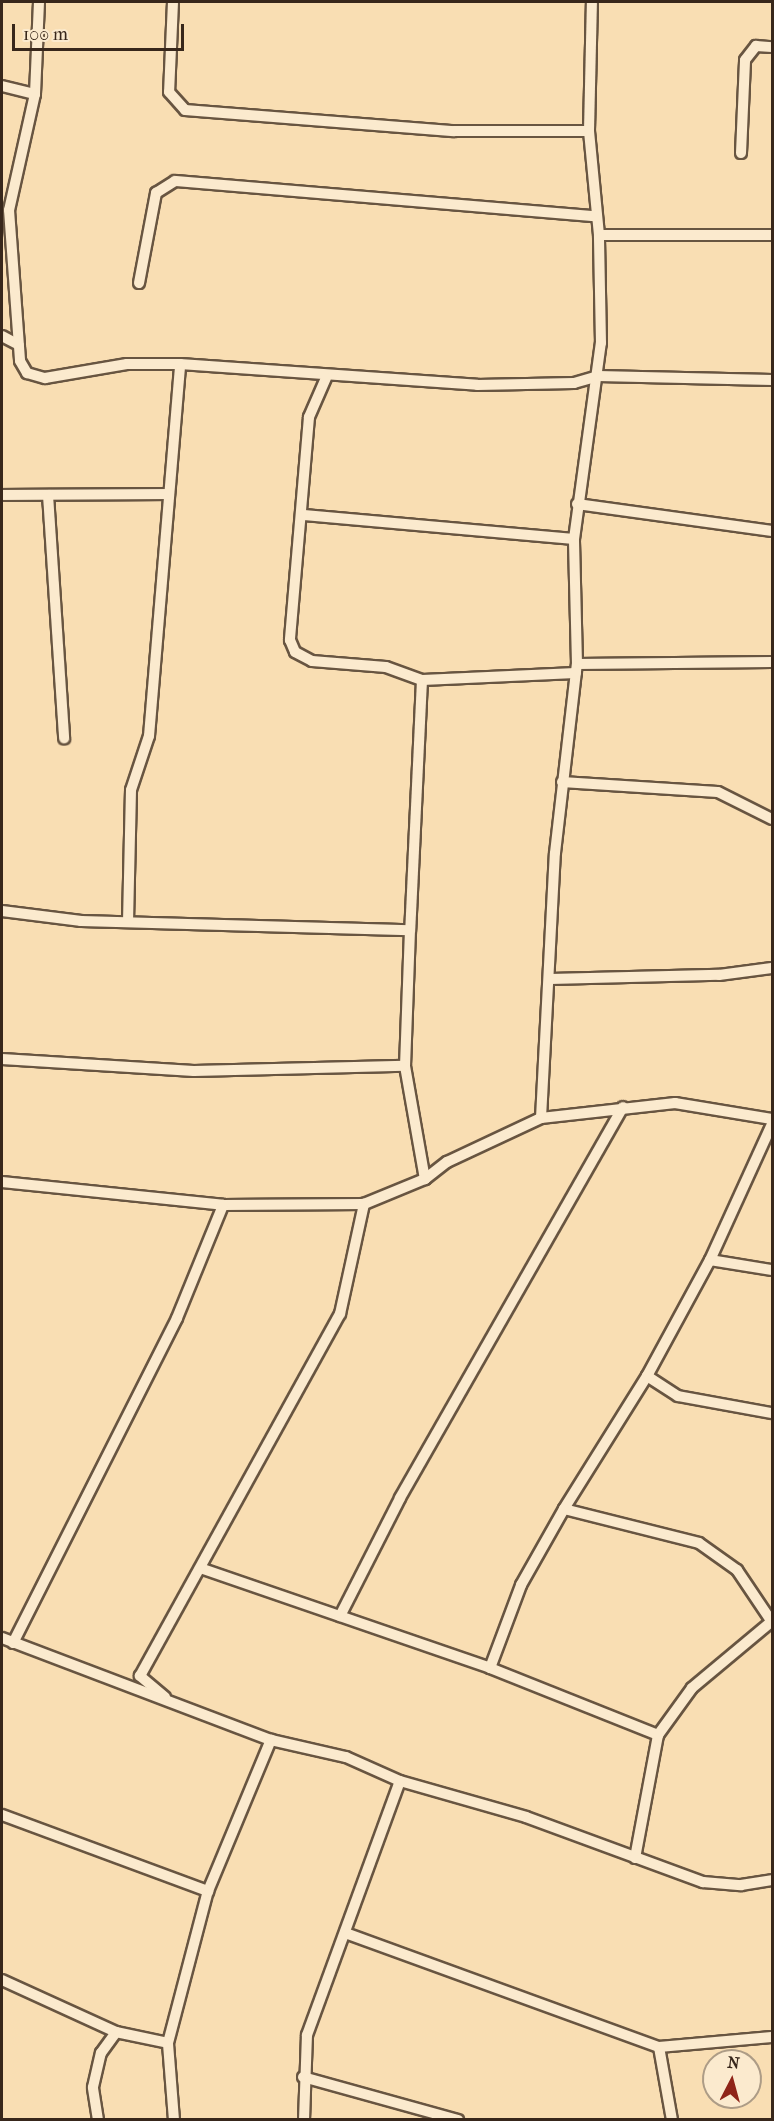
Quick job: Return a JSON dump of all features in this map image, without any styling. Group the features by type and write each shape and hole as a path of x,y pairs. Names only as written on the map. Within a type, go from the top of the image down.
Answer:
{"street":[{"path":"39,2 35,94 9,210 19,345 27,373 45,378 127,364 180,364 326,378 477,385 574,383 598,375 772,380"},
{"path":"173,2 169,92 186,110 454,131 589,131"},
{"path":"541,1118 562,782 577,669 574,539 577,504 598,375 599,236 589,131 592,2"},
{"path":"741,153 745,60 756,46 772,46"},
{"path":"2,87 35,94"},
{"path":"139,283 156,193 175,181 596,216"},
{"path":"599,236 772,235"},
{"path":"2,336 19,345"},
{"path":"128,922 131,790 149,735 166,494 180,364"},
{"path":"326,378 309,417 304,514 290,614 295,652 312,661 386,668 422,680 577,669 772,662"},
{"path":"2,495 166,494"},
{"path":"48,495 64,738"},
{"path":"577,504 772,531"},
{"path":"304,514 574,539"},
{"path":"422,680 405,1065 425,1179"},
{"path":"562,782 718,792 772,819"},
{"path":"2,912 128,922 410,930"},
{"path":"550,979 718,975 772,968"},
{"path":"2,1059 194,1071 405,1065"},
{"path":"2,1182 223,1205 364,1204 425,1179 447,1162 541,1118 623,1107 718,1106 772,1119"},
{"path":"340,1616 400,1498 623,1107"},
{"path":"490,1668 521,1585 564,1509 647,1376 710,1260 772,1124"},
{"path":"165,1697 140,1676 203,1569 340,1314 364,1204"},
{"path":"13,1643 177,1318 223,1205"},
{"path":"710,1260 772,1270"},
{"path":"647,1376 678,1396 772,1413"},
{"path":"564,1509 699,1543 737,1569 772,1622 692,1688 658,1735 634,1858"},
{"path":"203,1569 490,1668 658,1735"},
{"path":"2,1638 141,1695 165,1697 271,1740 346,1757 400,1781 526,1817 634,1858 719,1885 772,1880"},
{"path":"174,2120 168,2043 208,1891 271,1740"},
{"path":"304,2120 303,2077 307,2035 348,1934 400,1781"},
{"path":"2,1815 208,1891"},
{"path":"348,1934 659,2046 772,2037"},
{"path":"2,1980 116,2032 168,2043"},
{"path":"98,2120 93,2087 101,2053 116,2032"},
{"path":"659,2046 672,2120"},
{"path":"303,2077 458,2120"}]}
